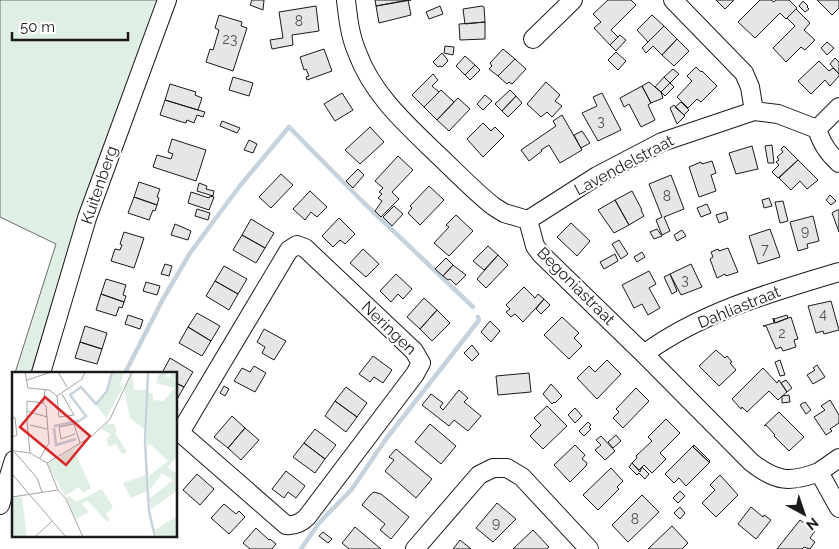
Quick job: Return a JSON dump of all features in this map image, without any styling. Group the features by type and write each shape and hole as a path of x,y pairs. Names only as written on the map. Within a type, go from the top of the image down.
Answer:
{"street":[{"name":"Kuitenberg","path":"43,372 87,218 167,0"},
{"path":"346,0 350,30 357,53 366,73 389,106 493,206 504,213 528,220"},
{"path":"533,39 573,0"},
{"path":"673,0 744,73 750,87 754,111 778,114 817,129 828,152 839,164"},
{"path":"817,129 839,107"},
{"name":"Lavendelstraat","path":"528,220 597,176 662,142 754,111"},
{"name":"Begoniastraat","path":"528,220 535,246 541,254 751,462 762,470 788,479 800,479 819,472 839,458"},
{"name":"Neringen","path":"297,245 305,248 414,351 421,364 306,517 297,524 286,525 178,430 289,250 297,245"},
{"name":"Dahliastraat","path":"644,354 662,341 686,328 754,298 839,272"},
{"path":"0,505 12,466"},
{"path":"415,549 479,474 493,468 508,468 522,478 589,549"},
{"path":"819,472 839,508"}],"green space":[{"path":"0,0 160,0 68,250 31,372 15,372 56,244 0,217"}],"building":[{"path":"252,0 264,0 263,10 250,5"},
{"path":"375,0 411,0 376,6"},
{"path":"408,0 411,15 379,23 376,6"},
{"path":"608,0 631,0 636,5 611,30 618,37 610,45 594,28 601,22 593,14"},
{"path":"716,0 734,0 725,9"},
{"path":"760,0 771,0 774,2 776,0 789,0 797,8 786,19 780,13 755,38 738,22"},
{"path":"817,0 839,0 839,8 832,15"},
{"path":"803,1 809,9 805,12 799,6"},
{"path":"316,6 319,31 292,35 293,45 272,49 270,40 283,38 279,12"},
{"path":"440,6 443,14 429,19 426,12"},
{"path":"484,7 485,22 465,24 463,9"},
{"path":"796,9 810,23 804,30 815,40 805,50 801,47 786,62 773,48 795,26 787,18"},
{"path":"219,15 242,22 241,26 247,28 233,71 206,62 210,49 213,50 219,30 215,28"},
{"path":"652,15 664,26 648,42 637,30"},
{"path":"485,22 485,39 460,40 459,24"},
{"path":"664,26 677,39 662,55 653,46 646,53 642,48"},
{"path":"620,35 626,40 616,51 610,45"},
{"path":"677,39 689,51 674,66 662,55"},
{"path":"827,42 834,48 827,55 821,48"},
{"path":"445,46 454,47 453,55 444,53"},
{"path":"324,49 332,71 307,80 306,77 309,76 306,69 304,70 300,57"},
{"path":"503,49 515,59 498,76 489,69 492,66 490,63"},
{"path":"616,52 626,61 618,70 608,60"},
{"path":"442,53 448,61 442,67 438,67 433,62"},
{"path":"465,56 475,65 465,75 456,66"},
{"path":"835,58 839,62 839,74 830,64"},
{"path":"515,59 526,69 512,84 509,82 507,84 498,76"},
{"path":"819,61 829,71 833,68 839,76 830,86 825,80 811,94 798,81"},
{"path":"475,65 480,70 470,80 465,75"},
{"path":"696,67 717,86 701,102 697,99 688,108 677,97 692,81 687,76"},
{"path":"673,69 679,74 670,83 664,77"},
{"path":"433,74 438,80 432,86 439,92 424,107 412,95"},
{"path":"233,77 253,83 249,96 229,90"},
{"path":"664,77 670,83 661,92 655,87"},
{"path":"546,82 560,95 555,101 562,106 552,117 547,112 541,117 527,104"},
{"path":"649,82 661,92 663,98 651,103 642,86"},
{"path":"670,83 674,87 665,96 661,92"},
{"path":"170,84 196,92 195,95 202,98 198,110 165,100"},
{"path":"642,86 651,103 648,105 655,120 641,127 629,104 624,107 620,98"},
{"path":"441,90 454,102 437,120 424,107"},
{"path":"510,90 516,96 502,111 495,104"},
{"path":"342,93 353,110 335,121 324,104"},
{"path":"602,93 621,130 598,141 582,113 597,106 593,97"},
{"path":"485,95 492,101 483,110 477,104"},
{"path":"516,96 522,103 508,117 502,111"},
{"path":"458,98 470,109 449,131 437,120"},
{"path":"165,100 205,112 203,117 197,115 194,123 187,120 186,123 182,122 160,115"},
{"path":"681,102 689,110 684,115 675,107"},
{"path":"674,105 685,116 677,124 670,108"},
{"path":"562,115 582,150 560,163 549,145 529,161 521,150 556,126 553,121"},
{"path":"222,121 240,128 237,133 220,126"},
{"path":"483,123 491,131 495,127 504,136 483,157 467,139"},
{"path":"370,127 384,142 360,164 345,150"},
{"path":"582,131 590,143 581,148 574,135"},
{"path":"172,139 206,150 196,181 153,167 157,155 171,159 173,154 168,152"},
{"path":"249,140 257,144 253,153 244,150"},
{"path":"772,145 774,163 768,163 765,146"},
{"path":"752,146 758,169 736,174 729,153"},
{"path":"784,146 798,160 778,178 772,172 779,165 776,162 779,160 777,157 783,152 781,149"},
{"path":"398,156 413,170 392,192 399,199 381,217 375,211 382,201 378,198 382,194 379,192 383,188 375,181"},
{"path":"798,160 818,180 807,189 800,181 791,190 779,178"},
{"path":"712,161 716,173 711,175 716,191 699,197 689,167 701,162 702,164"},
{"path":"358,169 364,175 353,188 346,181"},
{"path":"281,174 293,185 271,208 259,197"},
{"path":"671,175 684,209 664,217 670,231 662,235 656,220 662,217 649,184"},
{"path":"139,182 160,189 157,205 134,197"},
{"path":"199,183 207,186 206,189 214,191 213,196 197,191"},
{"path":"429,186 444,200 420,225 408,213 412,208 410,206"},
{"path":"310,191 327,207 317,217 311,212 305,220 293,209"},
{"path":"632,191 644,216 629,225 615,200"},
{"path":"191,192 209,198 210,196 214,197 209,210 188,203"},
{"path":"830,195 836,201 831,205 826,200"},
{"path":"134,197 157,205 149,220 128,213"},
{"path":"769,198 772,206 764,208 762,200"},
{"path":"615,200 629,225 614,233 598,210"},
{"path":"783,201 788,221 780,223 775,202"},
{"path":"707,204 711,213 701,217 697,208"},
{"path":"394,206 403,214 392,226 383,217"},
{"path":"197,209 210,213 208,220 195,216"},
{"path":"839,210 839,232 832,213"},
{"path":"726,212 728,219 719,223 716,215"},
{"path":"456,215 473,231 449,256 434,243 449,227 446,225"},
{"path":"813,216 819,241 807,244 808,248 798,251 790,222"},
{"path":"339,218 355,234 345,244 340,240 333,247 322,236"},
{"path":"251,219 274,233 265,248 242,235"},
{"path":"571,223 590,241 577,256 557,237"},
{"path":"175,224 191,231 188,240 171,235"},
{"path":"657,229 662,236 654,239 650,232"},
{"path":"770,229 780,257 758,264 749,236"},
{"path":"682,230 686,236 677,241 674,235"},
{"path":"124,232 144,238 134,268 111,261 115,249 120,250"},
{"path":"242,235 265,248 256,263 233,250"},
{"path":"619,240 628,254 621,259 612,244"},
{"path":"488,246 498,255 484,270 473,261"},
{"path":"728,248 738,272 726,276 725,274 717,278 710,259 713,257 711,252"},
{"path":"363,249 379,264 366,277 350,263"},
{"path":"642,252 645,257 637,262 634,257"},
{"path":"615,254 618,261 604,269 600,262"},
{"path":"498,255 508,265 486,288 477,279"},
{"path":"446,258 453,265 443,276 435,269"},
{"path":"165,264 172,266 169,276 161,274"},
{"path":"691,264 702,287 681,295 670,274"},
{"path":"453,265 466,275 456,285 450,279 448,280 443,276"},
{"path":"224,266 247,279 238,294 215,281"},
{"path":"649,271 656,284 649,288 660,308 648,315 642,304 634,308 622,285"},
{"path":"396,274 412,289 403,299 398,294 391,302 380,291"},
{"path":"670,274 677,291 672,294 664,277"},
{"path":"106,279 126,285 123,295 126,296 124,302 101,294"},
{"path":"215,281 238,294 229,310 206,296"},
{"path":"146,282 160,286 157,295 143,291"},
{"path":"524,287 535,298 538,294 544,299 523,322 515,314 511,317 506,312 510,309 506,305"},
{"path":"101,294 124,302 122,308 119,307 116,316 96,310"},
{"path":"424,298 437,310 420,329 407,317"},
{"path":"544,299 550,305 541,314 536,309"},
{"path":"831,301 839,330 824,334 823,331 816,333 808,306"},
{"path":"437,310 450,323 432,341 420,329"},
{"path":"197,313 220,326 211,341 188,327"},
{"path":"128,315 143,320 140,329 125,324"},
{"path":"787,315 788,318 775,323 774,319"},
{"path":"562,317 579,333 574,338 582,346 569,359 544,335"},
{"path":"791,317 798,339 794,340 796,347 783,351 781,347 776,349 766,326 763,326 774,323 773,318 775,323"},
{"path":"490,321 500,331 491,342 481,332"},
{"path":"85,326 107,333 102,349 80,342"},
{"path":"188,327 211,341 202,356 179,343"},
{"path":"264,329 286,341 274,360 262,353 265,347 257,342"},
{"path":"80,342 102,349 97,364 75,358"},
{"path":"472,345 479,354 472,361 464,353"},
{"path":"716,350 725,358 727,356 736,370 719,386 699,366"},
{"path":"373,356 392,370 383,383 374,377 370,382 359,374"},
{"path":"170,358 193,372 184,387 178,384 178,372 163,372"},
{"path":"607,360 621,374 597,399 577,378 589,366 595,372"},
{"path":"780,360 785,375 780,376 775,362"},
{"path":"817,365 825,377 813,384 807,375 815,370 813,368"},
{"path":"254,366 266,373 255,392 234,381 242,368 250,372"},
{"path":"763,368 777,383 779,380 787,392 778,400 769,391 747,412 742,407 741,409 732,399"},
{"path":"529,373 531,392 498,395 496,376"},
{"path":"786,380 792,388 787,392 781,383"},
{"path":"178,384 184,387 178,398"},
{"path":"551,384 562,396 552,404 543,394"},
{"path":"224,386 229,389 225,396 220,393"},
{"path":"346,387 367,403 357,417 335,401"},
{"path":"636,388 649,401 623,428 613,418 619,412 616,409"},
{"path":"459,390 468,398 464,402 481,416 468,431 454,420 449,426 422,405 431,394 443,403 440,407 443,410"},
{"path":"789,395 790,402 782,403 782,396"},
{"path":"830,400 839,415 839,423 830,429 832,431 826,435 814,417 825,410 821,406"},
{"path":"335,401 357,417 346,432 325,416"},
{"path":"805,402 811,410 806,414 800,405"},
{"path":"547,406 567,426 543,449 530,436 541,425 534,418"},
{"path":"575,408 582,416 575,423 568,415"},
{"path":"779,412 804,437 789,451 766,425 764,426"},
{"path":"232,416 245,428 228,448 214,437"},
{"path":"666,419 680,433 660,453 666,459 652,473 644,465 639,470 632,463 637,458 636,456 652,441 648,437"},
{"path":"588,422 591,425 589,427 591,429 584,436 579,431"},
{"path":"430,424 456,446 441,464 415,442"},
{"path":"245,428 259,440 241,460 228,448"},
{"path":"315,429 336,445 325,459 304,443"},
{"path":"616,435 621,441 613,448 608,442"},
{"path":"601,436 615,451 605,460 595,450 601,445 596,440"},
{"path":"304,443 325,459 315,473 293,457"},
{"path":"575,445 585,455 582,459 587,463 570,482 554,465"},
{"path":"694,445 693,447 710,462 686,486 679,478 674,483 665,474"},
{"path":"694,445 710,461 709,462 693,447"},
{"path":"396,449 432,479 416,498 385,471 394,460 389,457"},
{"path":"632,463 640,472 642,467 649,474 645,479 639,473 637,475 629,467"},
{"path":"611,468 623,481 617,487 619,489 598,510 583,495"},
{"path":"286,471 305,486 296,498 288,492 284,498 272,489"},
{"path":"197,474 214,489 200,505 183,490"},
{"path":"720,475 738,495 716,517 702,503 715,490 710,485"},
{"path":"680,491 685,496 678,503 673,498"},
{"path":"374,492 381,494 409,517 391,539 380,530 385,524 362,505"},
{"path":"642,495 659,512 628,542 612,525"},
{"path":"497,503 516,519 493,542 476,528"},
{"path":"224,504 236,514 239,511 245,517 229,534 211,518"},
{"path":"680,507 685,513 680,519 674,513"},
{"path":"751,507 763,517 764,515 771,520 756,539 738,524"},
{"path":"800,520 815,531 810,538 815,542 810,549 804,547 802,549 777,549"},
{"path":"672,526 688,543 682,549 648,549"},
{"path":"355,527 381,549 349,549 342,543"},
{"path":"256,528 276,544 272,549 250,549 243,543"},
{"path":"533,530 549,547 546,549 513,549"},
{"path":"323,532 332,539 328,543 319,536"},
{"path":"460,540 471,549 453,549"}],"waterway":[{"path":"126,372 163,299 190,253 239,187 289,127 363,202 473,307"},
{"path":"301,549 319,523 352,489 386,439 479,320 478,317"}]}
